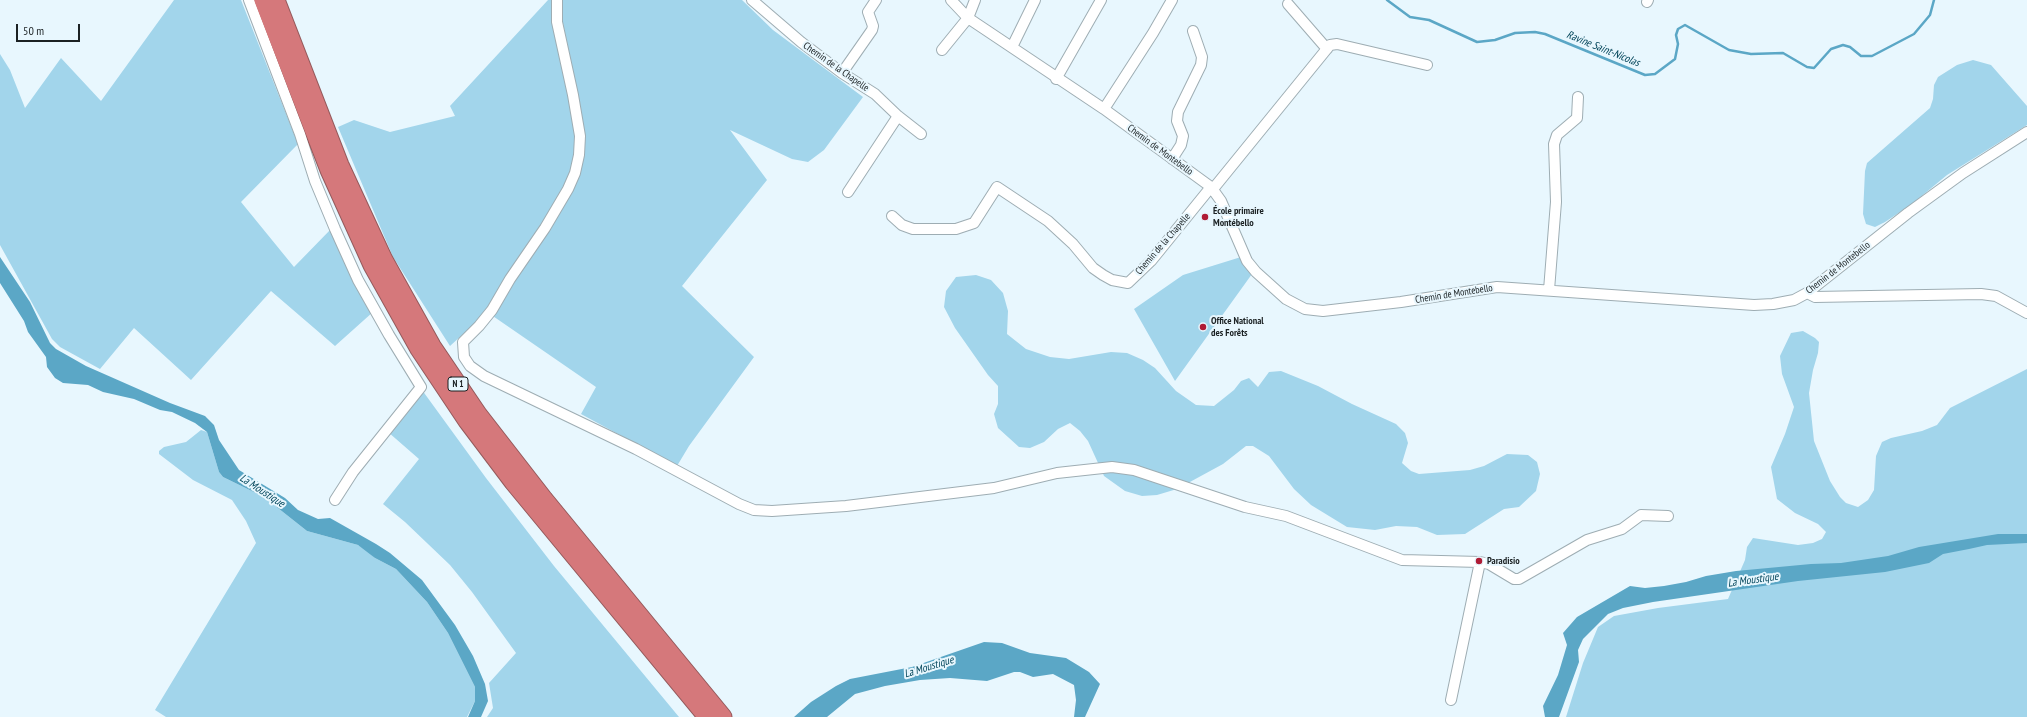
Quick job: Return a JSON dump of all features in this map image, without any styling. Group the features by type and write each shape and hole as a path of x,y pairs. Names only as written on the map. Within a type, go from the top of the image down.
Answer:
{"highway":[{"name":"N 1","path":"263,0 332,177 372,265 419,349 467,421 513,482 707,717"},
{"name":"N 1","path":"276,0 340,165 384,260 432,346 478,414 544,499 723,717"}],"street":[{"path":"249,0 300,134 315,181 335,229 358,280 421,387 353,472 335,500"},
{"path":"557,0 557,22 573,95 580,136 579,155 568,190 549,221 510,279 492,310 463,342 464,357 470,366 484,376 636,449 739,504 754,510 772,511 846,506 994,488 1057,473 1112,467 1134,470 1245,507 1286,516 1402,560 1480,562 1489,564 1514,579 1523,578 1586,540 1622,529 1641,516 1668,516"},
{"name":"Chemin de la Chapelle","path":"752,0 801,42 842,73 875,94 898,116 922,134"},
{"path":"842,73 872,30 873,26 868,12 876,0"},
{"name":"Chemin de Montebello","path":"951,0 968,18 1012,47 1056,79 1104,109 1212,188 1221,201 1248,261 1256,272 1286,299 1305,309 1323,311 1402,302 1491,288 1549,290 1754,305 1773,304 1794,300 1807,293 1950,182 2027,132"},
{"path":"942,50 968,18 975,0"},
{"path":"1012,47 1035,0"},
{"path":"1056,79 1101,0"},
{"path":"1104,109 1172,0"},
{"path":"1288,4 1327,49"},
{"path":"1172,159 1181,145 1183,136 1177,121 1178,112 1201,65 1202,57 1193,31"},
{"path":"1212,188 1330,45 1337,44 1426,65"},
{"path":"1549,290 1556,202 1554,144 1557,135 1577,118 1578,97"},
{"path":"848,192 898,116"},
{"name":"Chemin de la Chapelle","path":"892,216 902,225 913,229 956,229 974,223 997,188 1048,221 1072,244 1093,268 1112,280 1128,283 1150,261 1212,188"},
{"path":"1807,293 1815,297 1981,294 1996,296 2027,313"},
{"path":"1451,700 1480,562"}],"shaded area":[{"path":"174,0 241,0 298,144 241,202 294,267 331,229 373,312 335,346 271,291 191,380 134,328 100,369 60,347 52,339 0,245 0,54 10,70 25,108 61,58 101,101"},
{"path":"548,0 554,0 551,16 570,100 579,100 560,9 563,0 742,0 773,30 863,97 824,150 808,162 792,159 730,130 767,180 682,286 754,357 689,446 677,466 581,414 596,387 487,312 450,346 393,257 338,127 354,120 390,132 455,116 450,106"},
{"path":"1973,60 1991,65 2027,106 2027,125 1947,175 1912,204 1885,222 1875,227 1866,224 1863,214 1865,171 1867,163 1930,108 1933,99 1934,85 1938,77 1957,65"},
{"path":"1241,257 1252,274 1175,381 1134,309 1183,275"},
{"path":"976,275 991,280 1003,293 1008,311 1007,334 1026,349 1050,357 1069,359 1111,352 1127,353 1143,360 1155,368 1176,391 1196,405 1214,406 1234,390 1241,381 1249,378 1258,387 1269,372 1281,371 1318,386 1352,404 1396,424 1405,433 1408,443 1402,463 1411,471 1419,474 1470,470 1484,466 1507,454 1528,455 1537,462 1540,474 1536,491 1519,507 1504,509 1465,534 1437,535 1417,527 1396,526 1375,530 1347,527 1311,505 1294,489 1269,456 1253,446 1246,446 1223,464 1177,489 1157,495 1142,496 1125,491 1104,476 1088,441 1080,431 1070,423 1058,429 1044,442 1030,448 1019,447 998,428 994,414 998,404 998,386 988,375 955,328 944,307 946,291 956,277"},
{"path":"1803,331 1819,342 1809,393 1814,441 1830,481 1840,497 1846,503 1858,507 1868,500 1874,490 1876,456 1882,442 1891,438 1922,431 1937,425 1950,408 2027,369 2027,717 1566,717 1583,663 1598,627 1614,616 1658,608 1728,599 1745,560 1747,547 1753,538 1798,545 1813,543 1822,539 1826,532 1818,524 1795,513 1777,499 1771,467 1785,434 1794,407 1782,374 1780,356 1791,333"},
{"path":"422,390 486,478 554,566 679,717 487,717 493,708 489,683 516,653 472,592 450,565 405,522 383,504 419,459 388,432"},
{"path":"201,430 207,432 219,472 223,477 264,497 307,531 358,545 369,551 375,558 396,569 427,602 448,633 475,687 475,701 467,717 166,717 155,710 256,543 246,521 232,500 193,480 159,454 159,451 164,447 186,442"}],"water":[{"name":"La Moustique","path":"0,257 30,302 50,343 56,349 86,366 170,403 205,416 214,425 219,440 239,470 285,498 298,510 318,519 330,518 376,544 390,553 422,580 455,625 473,656 485,684 488,701 481,717 468,717 475,701 475,687 448,633 427,602 396,569 375,558 358,545 307,531 264,497 223,477 219,472 207,432 195,423 172,412 160,410 134,399 103,392 88,385 63,383 55,378 47,367 46,357 28,332 24,321 0,283"},
{"name":"La Moustique","path":"1998,534 2027,534 2027,543 1987,545 1943,554 1929,563 1885,572 1798,581 1653,602 1623,608 1608,614 1583,639 1578,650 1579,662 1559,717 1545,717 1543,706 1558,675 1567,645 1563,633 1577,617 1630,586 1645,588 1664,586 1686,582 1706,576 1736,571 1811,564 1841,563 1888,556 1919,547"},
{"name":"La Moustique","path":"984,642 1002,643 1030,653 1066,658 1089,672 1100,684 1085,717 1074,717 1076,700 1074,685 1053,674 1033,677 1020,672 1014,672 987,681 950,678 920,680 885,686 855,694 827,717 794,717 811,702 850,679 912,667"}],"waterway":[{"name":"Ravine Saint-Nicolas","path":"1387,0 1410,17 1429,20 1477,42 1495,40 1515,33 1535,32 1545,34 1645,75 1655,74 1675,59 1678,44 1676,35 1678,29 1685,25 1729,50 1751,54 1783,53 1807,67 1814,68 1831,49 1843,45 1850,47 1861,56 1872,56 1914,34 1930,15 1934,0"}],"place":[{"name":"École primaire Montébello","path":"1205,217"},
{"name":"Office National des Forêts","path":"1203,327"},
{"name":"Paradisio","path":"1479,561"}]}
